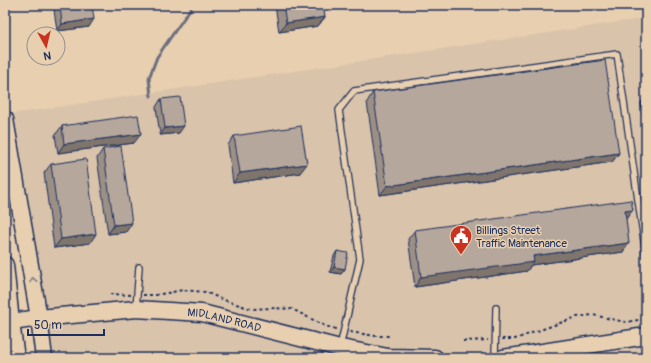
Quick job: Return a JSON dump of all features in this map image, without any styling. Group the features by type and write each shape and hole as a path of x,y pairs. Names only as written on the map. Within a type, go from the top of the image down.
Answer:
{"main road":[{"path":"5,119 40,318 44,358"},
{"path":"5,265 8,323 16,358"},
{"name":"MIDLAND ROAD","path":"8,323 136,302 202,313 340,348 388,357 435,358"},
{"path":"503,358 646,336"}],"lane":[{"path":"340,348 360,259 339,110 354,91 618,54 646,255"},
{"path":"136,302 138,267"},
{"path":"495,358 496,308"}],"path":[{"path":"110,294 136,302 156,295 184,290 205,292 252,309 292,309 325,326 344,331 376,336 391,336"},
{"path":"463,341 515,339 577,317 593,315 626,322 646,319"}],"shaded area":[{"path":"646,18 646,358 48,358 5,115"}],"building":[{"path":"60,5 92,5 94,19 62,24"},
{"path":"283,5 323,5 325,17 286,23"},
{"path":"605,60 619,153 387,186 373,92"},
{"path":"180,97 184,126 165,128 161,99"},
{"path":"646,100 646,113 644,113 642,101"},
{"path":"138,115 141,134 64,144 62,126"},
{"path":"301,126 307,164 240,173 234,136"},
{"path":"121,146 132,223 114,225 103,149"},
{"path":"86,159 96,234 61,239 51,164"},
{"path":"631,200 633,210 625,211 629,243 533,256 534,262 421,277 415,230"},
{"path":"337,251 348,253 345,269 334,267"}],"waterway":[{"path":"151,96 149,78 157,57 193,5"}],"place":[{"name":"Billings Street Traffic Maintenance","path":"461,256"}]}
